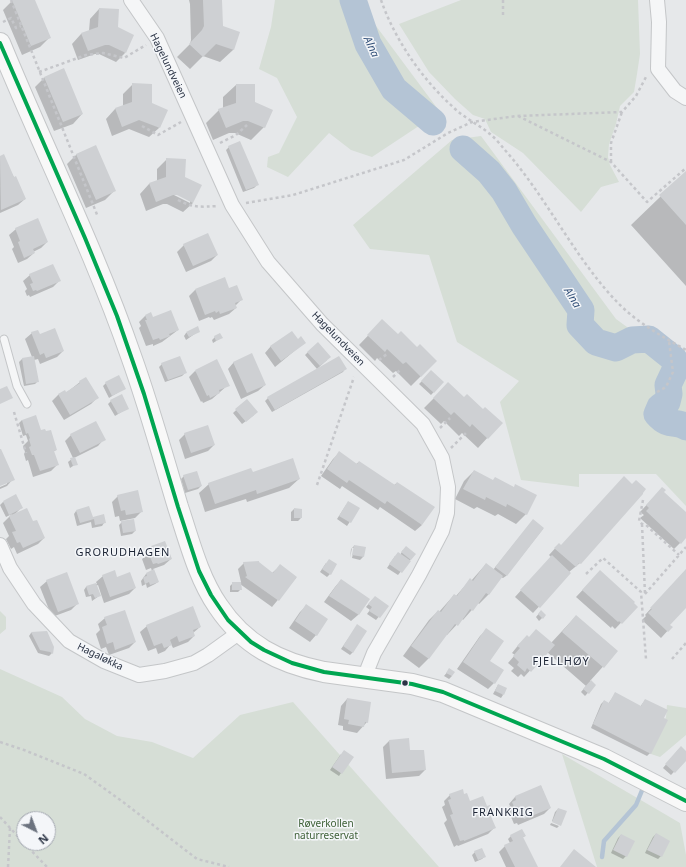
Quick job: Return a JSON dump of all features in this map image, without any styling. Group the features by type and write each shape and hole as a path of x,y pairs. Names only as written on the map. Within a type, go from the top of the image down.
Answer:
{"street":[{"name":"Hagelundveien","path":"132,0 157,38 232,205 268,262 322,324 423,424 442,458 448,487 447,513 442,531 420,575 374,653 368,668 367,678"},
{"path":"657,0 659,22 658,69 675,91 686,98"},
{"path":"0,43 84,235 123,333 187,535 202,574 218,606 240,632 250,642 265,652 294,664 324,672 426,687 460,698 604,759 686,801"},
{"name":"Hagaløkka","path":"0,545 10,568 34,604 69,641 104,661 139,675 165,671 194,663 240,632"}],"lane":[{"path":"4,339 17,386 27,404"}],"path":[{"path":"11,0 98,217"},
{"path":"381,0 400,40 416,64 453,107 490,134 504,149 522,171 600,282 632,316 686,350"},
{"path":"503,0 503,18"},
{"path":"3,22 11,18 16,28 21,26"},
{"path":"39,72 86,55 103,53 124,58 157,38"},
{"path":"611,162 612,143 622,112 636,96 647,76 658,69"},
{"path":"178,200 188,205 197,207 232,205 292,195 404,160 448,133 472,122 518,116 622,112"},
{"path":"142,126 158,135 192,116"},
{"path":"518,116 611,162 647,202 686,168"},
{"path":"206,149 236,135 247,125"},
{"path":"657,392 666,387 673,372 669,340"},
{"path":"376,363 386,354"},
{"path":"391,378 401,369"},
{"path":"317,485 354,377"},
{"path":"14,412 26,453"},
{"path":"440,429 450,418"},
{"path":"451,448 467,432"},
{"path":"642,500 639,521 642,524 645,594"},
{"path":"642,524 646,525 679,555"},
{"path":"642,597 686,547"},
{"path":"586,574 603,558 641,592 646,659"},
{"path":"672,659 686,643"},
{"path":"0,742 84,774 197,859 230,867"},
{"path":"0,817 16,834"},
{"path":"8,867 10,828"},
{"path":"32,851 47,867"}],"green space":[{"path":"275,0 358,0 440,112 372,157 351,150 329,133 288,177 267,167 268,157 279,153 297,117 277,78 259,69 271,27"},
{"path":"461,0 638,0 640,54 634,92 620,106 609,144 608,157 610,165 619,182 601,187 581,212 523,153 491,132 485,119 473,115 455,99 429,72 399,24"},
{"path":"481,136 616,319 686,370 686,506 656,474 579,474 579,487 521,480 500,402 519,381 457,342 429,255 370,249 353,225 452,140"},
{"path":"0,611 6,617 6,629 0,634"},
{"name":"Røverkollen naturreservat","path":"0,669 62,697 85,719 117,736 152,742 193,758 240,715 293,702 439,867 0,867"},
{"path":"667,705 686,708 686,735 660,757 648,753 666,717"},
{"path":"562,754 680,823 686,855 686,867 597,867"}],"building":[{"path":"12,0 35,0 51,38 31,46"},
{"path":"203,0 222,0 223,26 240,32 234,50 216,44 203,57 189,44 204,26"},
{"path":"99,8 119,9 118,27 134,35 126,53 109,45 88,51 81,33 98,27"},
{"path":"64,68 83,114 63,122 44,77"},
{"path":"132,83 152,84 152,103 168,110 160,128 139,120 122,127 115,108 132,102"},
{"path":"236,84 255,84 255,102 273,110 265,128 248,121 243,121 226,128 218,109 236,103"},
{"path":"240,141 259,185 246,190 228,146"},
{"path":"96,145 116,191 96,200 76,154"},
{"path":"4,154 26,199 1,210 0,156"},
{"path":"166,158 186,159 185,177 202,185 193,203 177,195 173,195 156,202 149,183 166,177"},
{"path":"686,171 686,225 659,195"},
{"path":"38,218 48,242 33,249 35,253 24,258 15,228"},
{"path":"208,233 218,255 193,266 183,244"},
{"path":"53,264 61,281 37,291 33,291 30,284 33,283 29,274"},
{"path":"225,277 229,288 237,285 243,300 235,303 237,308 220,314 219,311 216,313 215,311 205,315 195,289"},
{"path":"171,310 179,330 160,340 159,338 153,340 145,320 147,320 145,315 151,312 153,317"},
{"path":"382,319 398,334 401,331 417,347 420,344 437,361 421,377 406,362 403,364 387,349 385,352 367,335"},
{"path":"198,326 200,332 189,337 186,332"},
{"path":"55,328 64,351 46,358 44,353 40,355 31,332 38,330 40,334"},
{"path":"292,331 298,339 301,336 306,343 281,361 270,346"},
{"path":"220,333 223,338 216,341 214,336"},
{"path":"318,342 331,357 320,366 307,352"},
{"path":"252,353 266,385 247,393 233,362"},
{"path":"34,356 39,382 26,384 22,358"},
{"path":"180,356 187,373 168,380 161,363"},
{"path":"339,356 347,369 275,410 267,397"},
{"path":"217,359 230,386 219,390 220,393 210,398 209,395 207,396 195,370"},
{"path":"431,370 444,382 434,393 421,381"},
{"path":"119,375 126,389 112,396 105,382"},
{"path":"86,377 99,398 70,415 58,394 65,390 66,392"},
{"path":"448,382 464,397 467,394 483,409 485,407 503,423 488,439 472,424 470,427 454,412 451,415 433,398"},
{"path":"7,386 13,398 0,404 0,389"},
{"path":"122,394 129,409 118,414 110,400"},
{"path":"247,399 258,412 246,422 235,409"},
{"path":"36,415 41,430 51,430 57,450 54,451 59,465 40,471 34,455 32,455 29,447 31,446 30,438 28,433 26,434 22,420"},
{"path":"96,421 106,440 80,453 70,434"},
{"path":"208,425 215,445 191,453 184,433"},
{"path":"0,449 15,480 0,486"},
{"path":"339,451 357,464 359,461 395,485 397,482 435,507 422,525 387,501 385,504 349,480 347,483 327,469"},
{"path":"75,457 78,465 73,466 70,458"},
{"path":"293,458 300,479 257,494 256,490 215,504 208,483 251,468 253,472"},
{"path":"474,470 493,480 495,477 514,487 515,484 537,495 527,515 507,504 506,507 486,497 485,500 463,489"},
{"path":"197,471 202,486 188,490 183,475"},
{"path":"624,476 632,484 636,480 646,489 581,564 579,563 576,567 554,548 559,543 561,545"},
{"path":"662,487 666,490 664,492 686,512 686,538 681,544 646,511 649,508 646,505"},
{"path":"138,490 143,512 126,515 125,510 121,511 117,495"},
{"path":"16,494 23,508 9,515 3,501"},
{"path":"348,501 360,508 351,523 339,516"},
{"path":"89,506 93,517 104,514 106,523 95,525 94,519 80,523 76,510"},
{"path":"27,508 33,521 37,520 45,538 23,548 20,542 17,543 12,532 16,531 9,516"},
{"path":"294,508 302,509 302,518 294,518"},
{"path":"134,519 136,531 123,533 121,521"},
{"path":"533,519 544,528 507,576 495,567"},
{"path":"165,541 172,559 158,564 153,564 148,552 153,551 151,546"},
{"path":"354,545 366,547 364,557 352,555"},
{"path":"406,546 416,554 411,560 401,552"},
{"path":"398,552 411,561 402,573 389,564"},
{"path":"552,555 571,573 540,608 520,590"},
{"path":"329,559 337,564 331,575 322,569"},
{"path":"259,561 273,573 280,564 297,577 279,601 245,577 247,576 243,562"},
{"path":"486,563 503,576 489,595 486,593 473,611 470,609 458,626 455,624 429,659 411,646 438,610 441,612 454,594 457,596 470,578 473,581"},
{"path":"154,569 159,582 150,585 149,582 145,584 143,577 147,576 146,573"},
{"path":"686,569 686,608 670,625 673,627 668,632 648,613 652,609 650,608"},
{"path":"115,570 117,577 130,572 136,588 110,597 102,575"},
{"path":"600,570 635,602 634,603 638,607 622,624 582,590"},
{"path":"67,572 79,604 58,612 46,580"},
{"path":"341,579 370,599 359,615 329,596"},
{"path":"232,582 241,582 242,590 232,590"},
{"path":"96,583 101,596 95,598 93,594 89,595 86,586"},
{"path":"375,596 389,606 380,618 369,611 372,607 368,604"},
{"path":"306,604 328,619 317,636 295,621"},
{"path":"193,606 201,627 193,630 195,636 179,642 177,636 170,640 172,645 164,648 162,643 154,646 146,625"},
{"path":"125,610 136,642 115,650 113,642 107,644 102,627 107,625 104,617"},
{"path":"541,610 546,615 543,619 538,614"},
{"path":"576,615 618,651 604,668 562,632"},
{"path":"357,624 367,631 353,653 343,646"},
{"path":"486,628 504,641 490,661 504,670 495,684 463,662"},
{"path":"536,629 555,645 531,672 527,668 525,672 517,665 519,662 513,656 520,648 517,646 527,635 529,637"},
{"path":"47,631 54,647 53,654 40,650 31,632"},
{"path":"449,668 455,672 452,676 446,673"},
{"path":"591,680 596,685 589,694 583,689"},
{"path":"498,684 507,688 504,695 495,691"},
{"path":"615,692 641,706 645,699 668,710 664,718 668,720 651,754 593,724 604,700 609,703"},
{"path":"347,698 371,702 368,723 365,722 364,727 348,724 349,720 344,719"},
{"path":"409,738 410,750 424,750 426,770 392,773 389,740"},
{"path":"681,746 686,751 686,761 675,773 665,764"},
{"path":"344,750 354,757 342,774 332,767"},
{"path":"541,785 551,808 524,819 523,817 521,818 516,806 514,807 512,802 516,800 515,796"},
{"path":"463,789 464,794 467,793 470,801 483,796 487,806 490,805 492,811 489,812 496,828 464,841 460,841 450,815 453,814 448,800 451,799 449,794"},
{"path":"558,808 567,811 561,826 552,822"},
{"path":"522,829 526,836 523,837 538,867 515,867 504,845 513,841 510,835"},
{"path":"656,833 670,841 662,857 647,850"},
{"path":"621,834 635,841 627,857 613,850"},
{"path":"482,848 486,857 478,860 474,851"},
{"path":"574,849 596,867 560,867"}],"waterway":[{"name":"Alna","path":"353,0 368,44 394,89 433,122"},
{"name":"Alna","path":"463,149 489,172 504,191 524,225 581,310 580,325 596,342 616,348 632,340 649,339 674,359 676,368 668,385 669,394 667,402 660,407 657,414 665,421 686,427"},
{"path":"602,857 604,841 636,805 643,788"}],"transit line":[{"path":"0,43 85,238 117,316 144,394 199,571 211,595 228,620 251,642 292,663 324,672 412,684 443,692 604,759 686,801"}],"district":[{"name":"GRORUDHAGEN","path":"123,553"},
{"name":"FJELLHØY","path":"561,662"},
{"name":"FRANKRIG","path":"503,813"}]}
